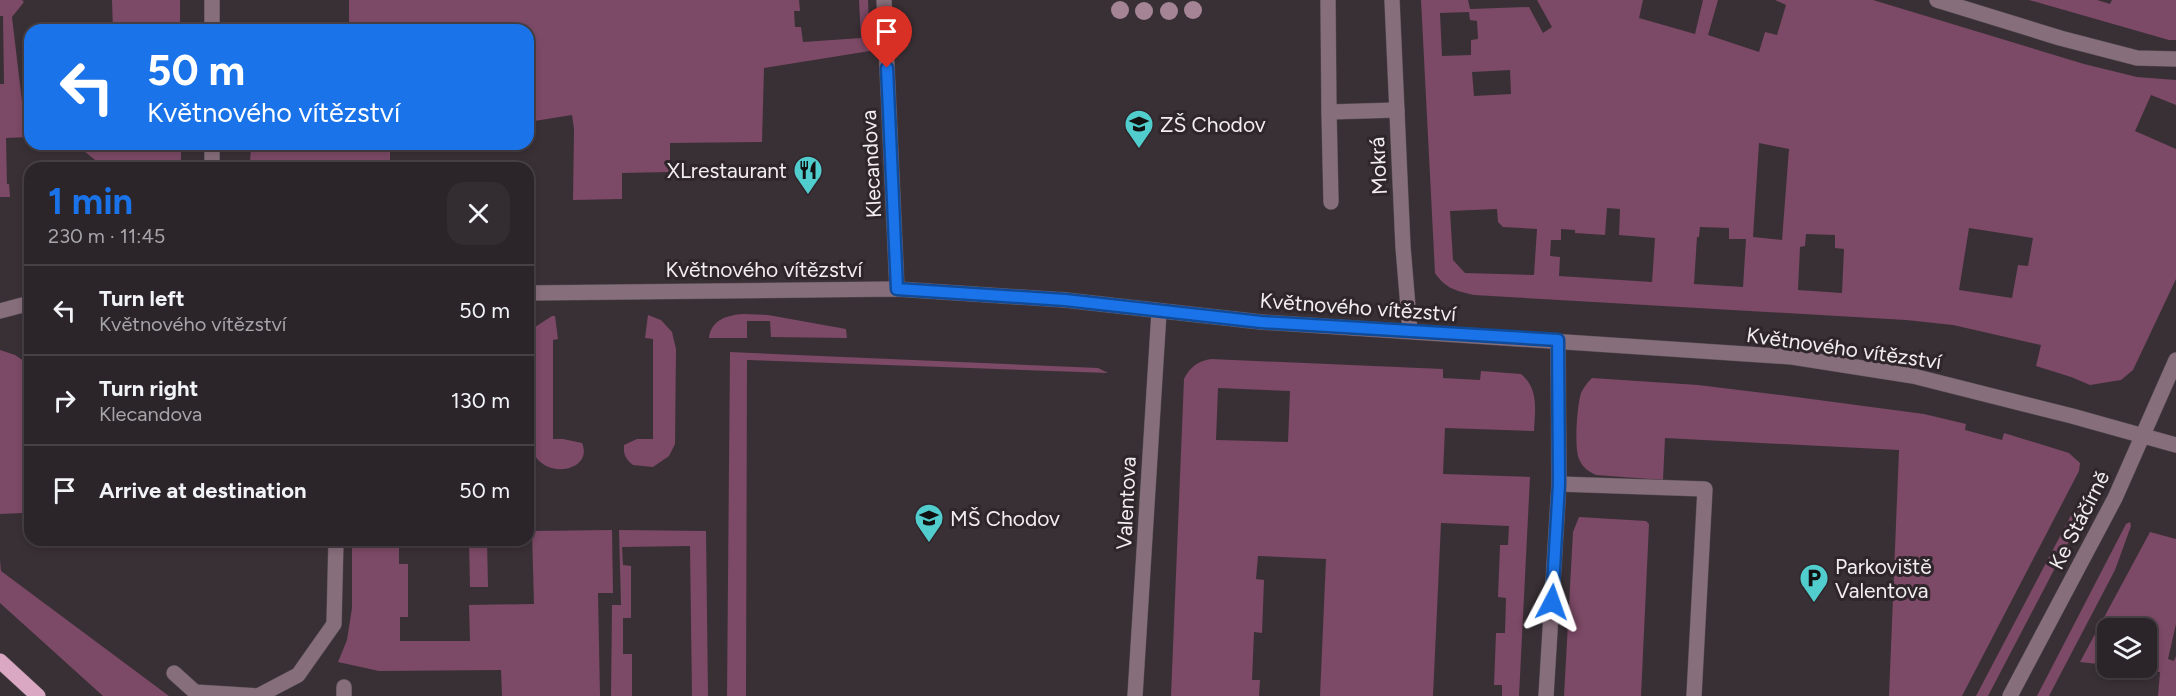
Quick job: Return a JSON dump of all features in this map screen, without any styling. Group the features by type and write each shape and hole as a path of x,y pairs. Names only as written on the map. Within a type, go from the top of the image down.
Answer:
{"main road":[{"path":"0,661 38,696"}],"street":[{"path":"212,0 212,24"},
{"name":"Klecandova","path":"884,0 897,289"},
{"path":"1328,0 1330,202"},
{"name":"Mokrá","path":"1392,0 1410,331"},
{"path":"1937,0 2060,38 2137,58 2176,59"},
{"path":"1329,112 1397,110"},
{"name":"Květnového vítězství","path":"534,293 897,289 1045,298 1261,322 1792,357 1902,374 2072,416 2176,445"},
{"path":"0,311 24,305"},
{"name":"Valentova","path":"1135,696 1159,312"},
{"path":"1546,696 1559,484 1558,340"},
{"name":"Ke Stáčírně","path":"2010,696 2107,515 2176,360"},
{"path":"1559,484 1705,489 1695,696"},
{"path":"174,673 195,692 258,696 298,675 334,624 336,546"}],"shaded area":[{"path":"0,0 22,0 24,2 12,17 24,111 24,137 6,138 7,184 9,184 10,197 0,197 0,84 4,84 3,16 0,16"},
{"path":"112,0 180,0 180,24 113,24"},
{"path":"349,0 799,0 800,11 794,11 795,27 801,27 803,42 861,38 859,0 868,0 870,51 764,68 762,142 670,143 670,170 668,172 622,173 622,199 573,200 574,129 572,115 534,121 534,24 349,24"},
{"path":"1421,0 1468,0 1470,9 1529,7 1543,33 1552,27 1537,0 1643,0 1639,18 1695,34 1703,0 1718,0 1708,35 1759,52 1765,32 1777,35 1786,5 1775,0 1873,0 2084,64 2137,77 2176,80 2176,105 2151,95 2135,131 2176,149 2176,279 2133,370 2121,380 2090,385 2036,366 2041,345 1953,325 1906,320 1474,295 1452,288 1435,273","holes":["1469,12 1470,20 1477,21 1478,39 1471,40 1471,55 1442,56 1440,13","1510,70 1511,94 1474,96 1472,72","1759,143 1789,149 1782,240 1753,237","1607,208 1620,209 1619,235 1655,238 1652,282 1559,276 1560,257 1550,256 1551,240 1561,240 1561,229 1575,230 1575,233 1605,235","1497,209 1498,222 1503,227 1537,229 1534,275 1465,273 1453,260 1450,211","1700,227 1729,228 1729,239 1746,239 1743,287 1694,284 1697,237 1699,237","1969,228 2033,238 2028,266 2018,265 2012,298 1959,290","1806,234 1835,235 1835,248 1844,249 1842,293 1798,290 1800,247 1805,246"]},
{"path":"2029,0 2097,0 2110,4 2112,0 2176,0 2176,40 2169,40"},
{"path":"181,150 181,162 98,162 84,151"},
{"path":"251,150 390,150 390,162 250,161"},
{"path":"648,315 661,320 672,332 676,349 675,444 669,456 653,467 633,465 628,461 624,448 624,445 637,439 653,439 653,339 645,338"},
{"path":"768,315 846,329 847,338 771,337 770,321 747,321 747,338 709,338 716,323 731,316"},
{"path":"555,316 558,339 553,340 553,439 582,443 584,453 573,467 553,468 542,464 534,455 535,327"},
{"path":"0,350 24,361 24,484 22,484 23,513 0,514"},
{"path":"730,352 1098,368 1108,373 747,360 746,696 727,696"},
{"path":"1206,360 1443,369 1443,378 1480,380 1481,371 1521,374 1527,380 1535,400 1534,431 1445,428 1443,474 1530,477 1519,696 1502,696 1502,685 1494,685 1496,633 1505,633 1506,598 1498,597 1500,545 1508,545 1509,526 1441,523 1433,696 1320,696 1326,559 1258,556 1256,579 1264,580 1262,633 1254,632 1252,680 1260,680 1259,696 1171,696 1184,379 1195,365","holes":["1218,388 1290,391 1288,442 1216,440"]},
{"path":"1592,378 1698,385 1924,414 1966,424 1965,430 2002,440 2004,433 2069,453 2080,463 2079,471 1962,696 1889,696 1899,450 1665,438 1663,480 1596,475 1588,471 1577,453 1581,393"},
{"path":"2081,501 2090,501 1988,696 1976,696 2077,504"},
{"path":"1579,517 1646,521 1649,524 1641,696 1564,696 1573,532"},
{"path":"2130,522 2131,526 2115,570 2049,696 2037,696 2126,524"},
{"path":"612,530 613,593 598,593 600,696 502,696 501,670 379,671 338,662 347,640 352,608 352,546 399,546 399,564 408,564 408,617 400,617 400,641 470,641 469,605 534,604 534,531"},
{"path":"619,530 706,531 708,696 692,696 690,546 622,547 623,565 631,566 631,618 623,618 623,654 632,654 632,696 611,696 612,605 621,605"},
{"path":"2150,532 2176,539 2176,624 2168,659 2174,661 2176,656 2176,696 2158,696 2160,672 2157,672 2157,618 2104,618"},
{"path":"469,546 487,546 488,587 470,587"},
{"path":"0,560 1,571 169,696 103,696 0,603"},
{"path":"2097,630 2097,664 2080,662"}],"place":[{"name":"ZŠ Chodov","path":"1139,150"},
{"name":"XLrestaurant","path":"808,196"},
{"name":"MŠ Chodov","path":"929,544"},
{"name":"Parkoviště Valentova","path":"1814,604"}],"route":[{"path":"887,68 897,289 1065,300 1261,322 1558,340 1559,484 1552,602"}]}
